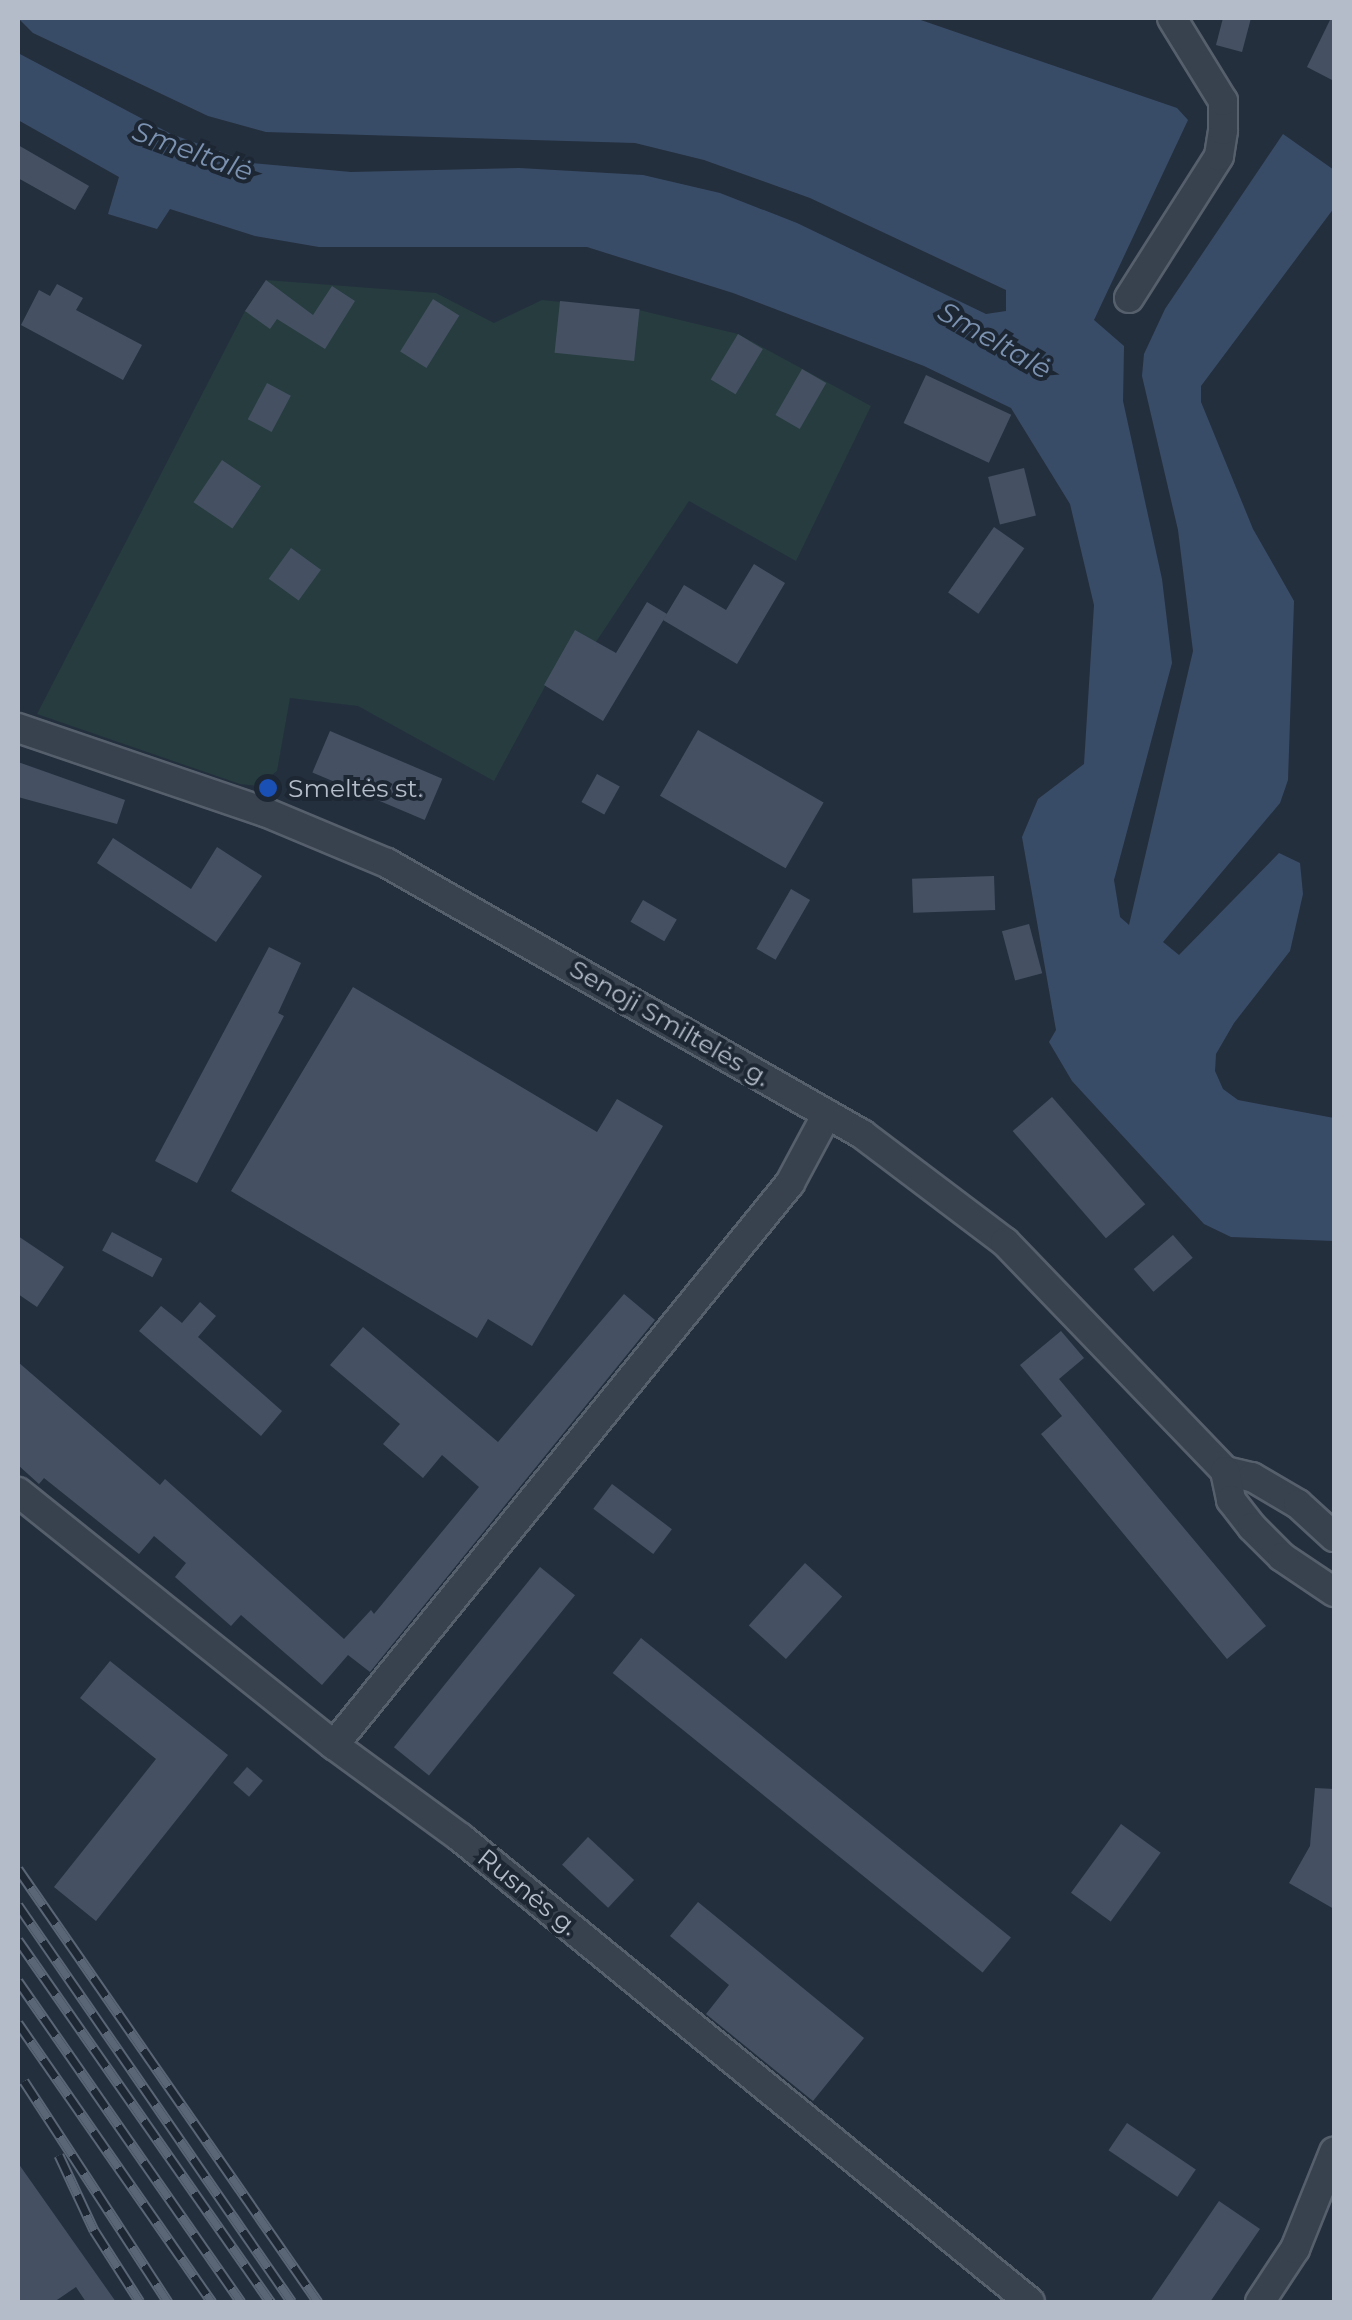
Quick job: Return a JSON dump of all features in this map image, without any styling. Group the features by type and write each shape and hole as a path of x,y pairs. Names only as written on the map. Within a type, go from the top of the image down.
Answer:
{"street":[{"path":"1129,298 1221,143 1223,101 1172,18"},
{"name":"Senoji Smiltelės g.","path":"18,728 265,812 387,863 827,1114 905,1162 1005,1242 1224,1470 1252,1478 1298,1504 1334,1536"},
{"path":"334,1745 790,1183 827,1114"},
{"name":"Senoji Smiltelės g.","path":"1224,1470 1231,1500 1252,1526 1282,1557 1334,1592"},
{"name":"Rusnės g.","path":"18,1492 334,1745 461,1838 1030,2302"},
{"path":"1260,2302 1295,2249 1334,2152"}],"green space":[{"path":"266,280 436,293 494,323 542,300 639,310 738,334 871,406 796,561 689,501 596,642 575,631 494,781 358,706 290,698 277,771 258,786 240,784 37,714 245,311"}],"water":[{"name":"Smeltalė","path":"18,18 915,18 1177,108 1188,120 1094,320 1124,346 1123,401 1162,579 1172,663 1114,880 1120,917 1129,925 1193,651 1178,530 1142,376 1144,354 1165,309 1283,134 1334,170 1334,208 1201,386 1201,402 1253,529 1294,601 1288,780 1280,803 1163,942 1179,955 1279,853 1300,863 1303,894 1290,951 1234,1023 1216,1054 1215,1071 1223,1089 1238,1100 1334,1118 1334,1241 1231,1237 1204,1224 1072,1081 1049,1042 1056,1030 1022,837 1038,799 1084,764 1094,605 1070,504 1011,408 924,366 733,293 587,247 319,247 255,236 170,209 157,229 108,214 119,177 18,120 18,53 171,134 252,163 351,172 519,168 643,175 720,193 797,223 986,314 1006,311 1006,290 810,198 704,160 635,143 266,132 208,116 33,33"}],"building":[{"path":"1223,18 1251,18 1242,52 1216,45"},
{"path":"1334,18 1334,81 1307,67"},
{"path":"18,145 89,186 75,210 18,178"},
{"path":"266,280 313,315 332,286 355,301 325,349 277,319 270,329 245,311"},
{"path":"57,284 83,298 76,310 142,345 123,380 21,325 39,290 50,296"},
{"path":"433,299 459,315 426,368 400,352"},
{"path":"560,301 640,309 634,361 555,353"},
{"path":"738,334 763,349 736,394 711,379"},
{"path":"802,369 826,383 800,429 776,415"},
{"path":"926,375 1011,415 989,463 904,423"},
{"path":"267,383 291,396 272,432 248,419"},
{"path":"222,460 261,486 232,529 193,502"},
{"path":"1024,468 1036,516 1000,524 988,477"},
{"path":"994,527 1024,548 978,614 948,593"},
{"path":"291,548 321,570 299,600 269,579"},
{"path":"754,564 785,583 737,664 663,620 684,585 726,610"},
{"path":"647,602 667,614 603,721 544,685 575,630 616,653"},
{"path":"698,730 824,802 786,868 660,796"},
{"path":"330,731 442,779 425,820 312,772"},
{"path":"18,762 125,800 117,824 18,797"},
{"path":"597,774 620,787 604,815 581,802"},
{"path":"113,838 191,889 217,847 262,876 216,942 97,863"},
{"path":"994,876 995,910 913,913 912,879"},
{"path":"791,889 810,900 776,960 756,949"},
{"path":"643,900 677,920 664,941 630,922"},
{"path":"1029,924 1042,973 1015,981 1002,931"},
{"path":"269,947 301,963 278,1013 284,1016 197,1183 155,1161"},
{"path":"353,987 597,1132 617,1099 663,1126 532,1346 488,1319 477,1338 231,1191"},
{"path":"1052,1097 1145,1204 1106,1238 1013,1131"},
{"path":"112,1232 162,1259 152,1277 102,1251"},
{"path":"1173,1235 1193,1258 1153,1292 1134,1269"},
{"path":"18,1236 64,1267 37,1307 18,1294"},
{"path":"624,1294 655,1320 370,1672 348,1655 322,1685 241,1615 231,1626 175,1577 186,1563 154,1536 139,1554 44,1478 39,1484 18,1465 18,1362 160,1485 165,1479 344,1639 371,1610 374,1614 479,1487 442,1455 423,1478 383,1444 400,1424 330,1365 363,1327 498,1442"},
{"path":"200,1302 216,1316 198,1337 282,1411 261,1436 139,1331 161,1306 182,1323"},
{"path":"1061,1331 1084,1358 1059,1379 1266,1626 1227,1659 1041,1434 1062,1416 1020,1365"},
{"path":"612,1484 672,1529 653,1554 593,1509"},
{"path":"805,1563 842,1596 786,1659 749,1625"},
{"path":"540,1567 575,1595 429,1776 394,1747"},
{"path":"641,1638 1011,1938 983,1973 613,1673"},
{"path":"110,1661 228,1755 96,1921 54,1887 156,1759 80,1698"},
{"path":"247,1767 263,1781 249,1797 233,1783"},
{"path":"1315,1788 1334,1789 1334,1909 1289,1883 1310,1846"},
{"path":"1121,1824 1161,1853 1111,1922 1071,1893"},
{"path":"588,1837 634,1880 608,1908 562,1865"},
{"path":"698,1902 864,2038 813,2101 706,2014 729,1985 670,1936"},
{"path":"1127,2123 1196,2169 1177,2197 1109,2150"},
{"path":"18,2163 116,2302 86,2302 76,2287 54,2302 18,2302"},
{"path":"1219,2201 1260,2229 1210,2302 1150,2302"}],"railway":[{"path":"18,1869 318,2302"},
{"path":"18,1905 292,2302"},
{"path":"18,1940 271,2302"},
{"path":"18,1981 241,2302"},
{"path":"18,2023 212,2302"},
{"path":"24,2081 168,2302"},
{"path":"59,2155 94,2230 140,2302"}],"place":[{"name":"Smeltės st.","path":"268,788"}]}
